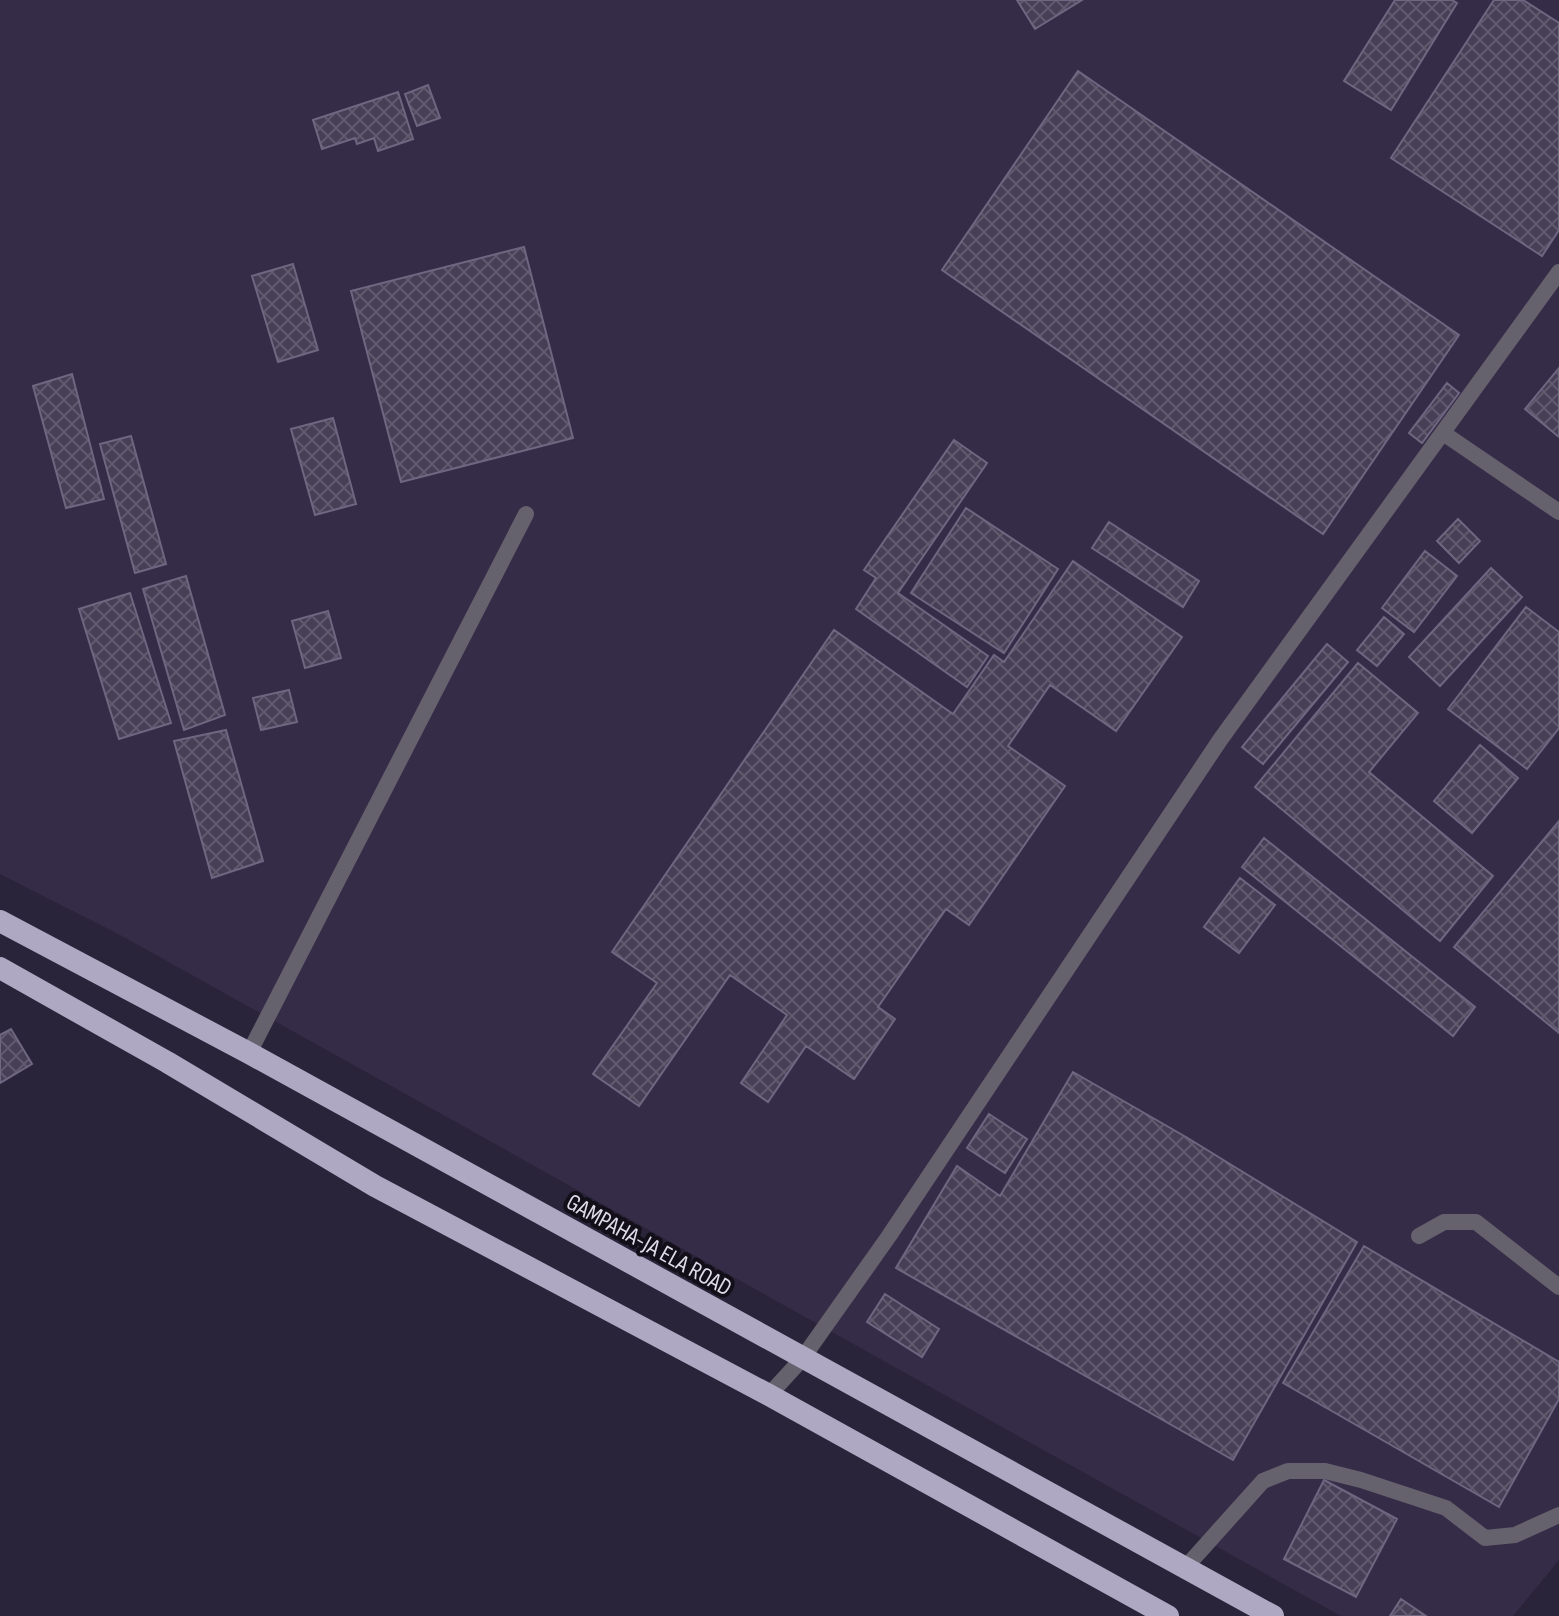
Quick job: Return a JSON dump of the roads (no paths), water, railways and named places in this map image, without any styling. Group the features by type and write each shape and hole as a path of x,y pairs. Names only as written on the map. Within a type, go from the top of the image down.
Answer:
{"highway":[{"name":"GAMPAHA-JA ELA ROAD","path":"0,921 249,1053 1273,1616"},
{"path":"0,968 167,1062 375,1186 769,1395 1168,1616"}],"lane":[{"path":"769,1395 802,1359 889,1236 1220,740 1559,272"},
{"path":"1443,433 1559,512"},
{"path":"249,1053 526,514"},
{"path":"1419,1236 1444,1222 1476,1222 1559,1287"},
{"path":"1185,1568 1263,1481 1288,1471 1325,1471 1446,1508 1485,1538 1515,1535 1559,1515"}]}
